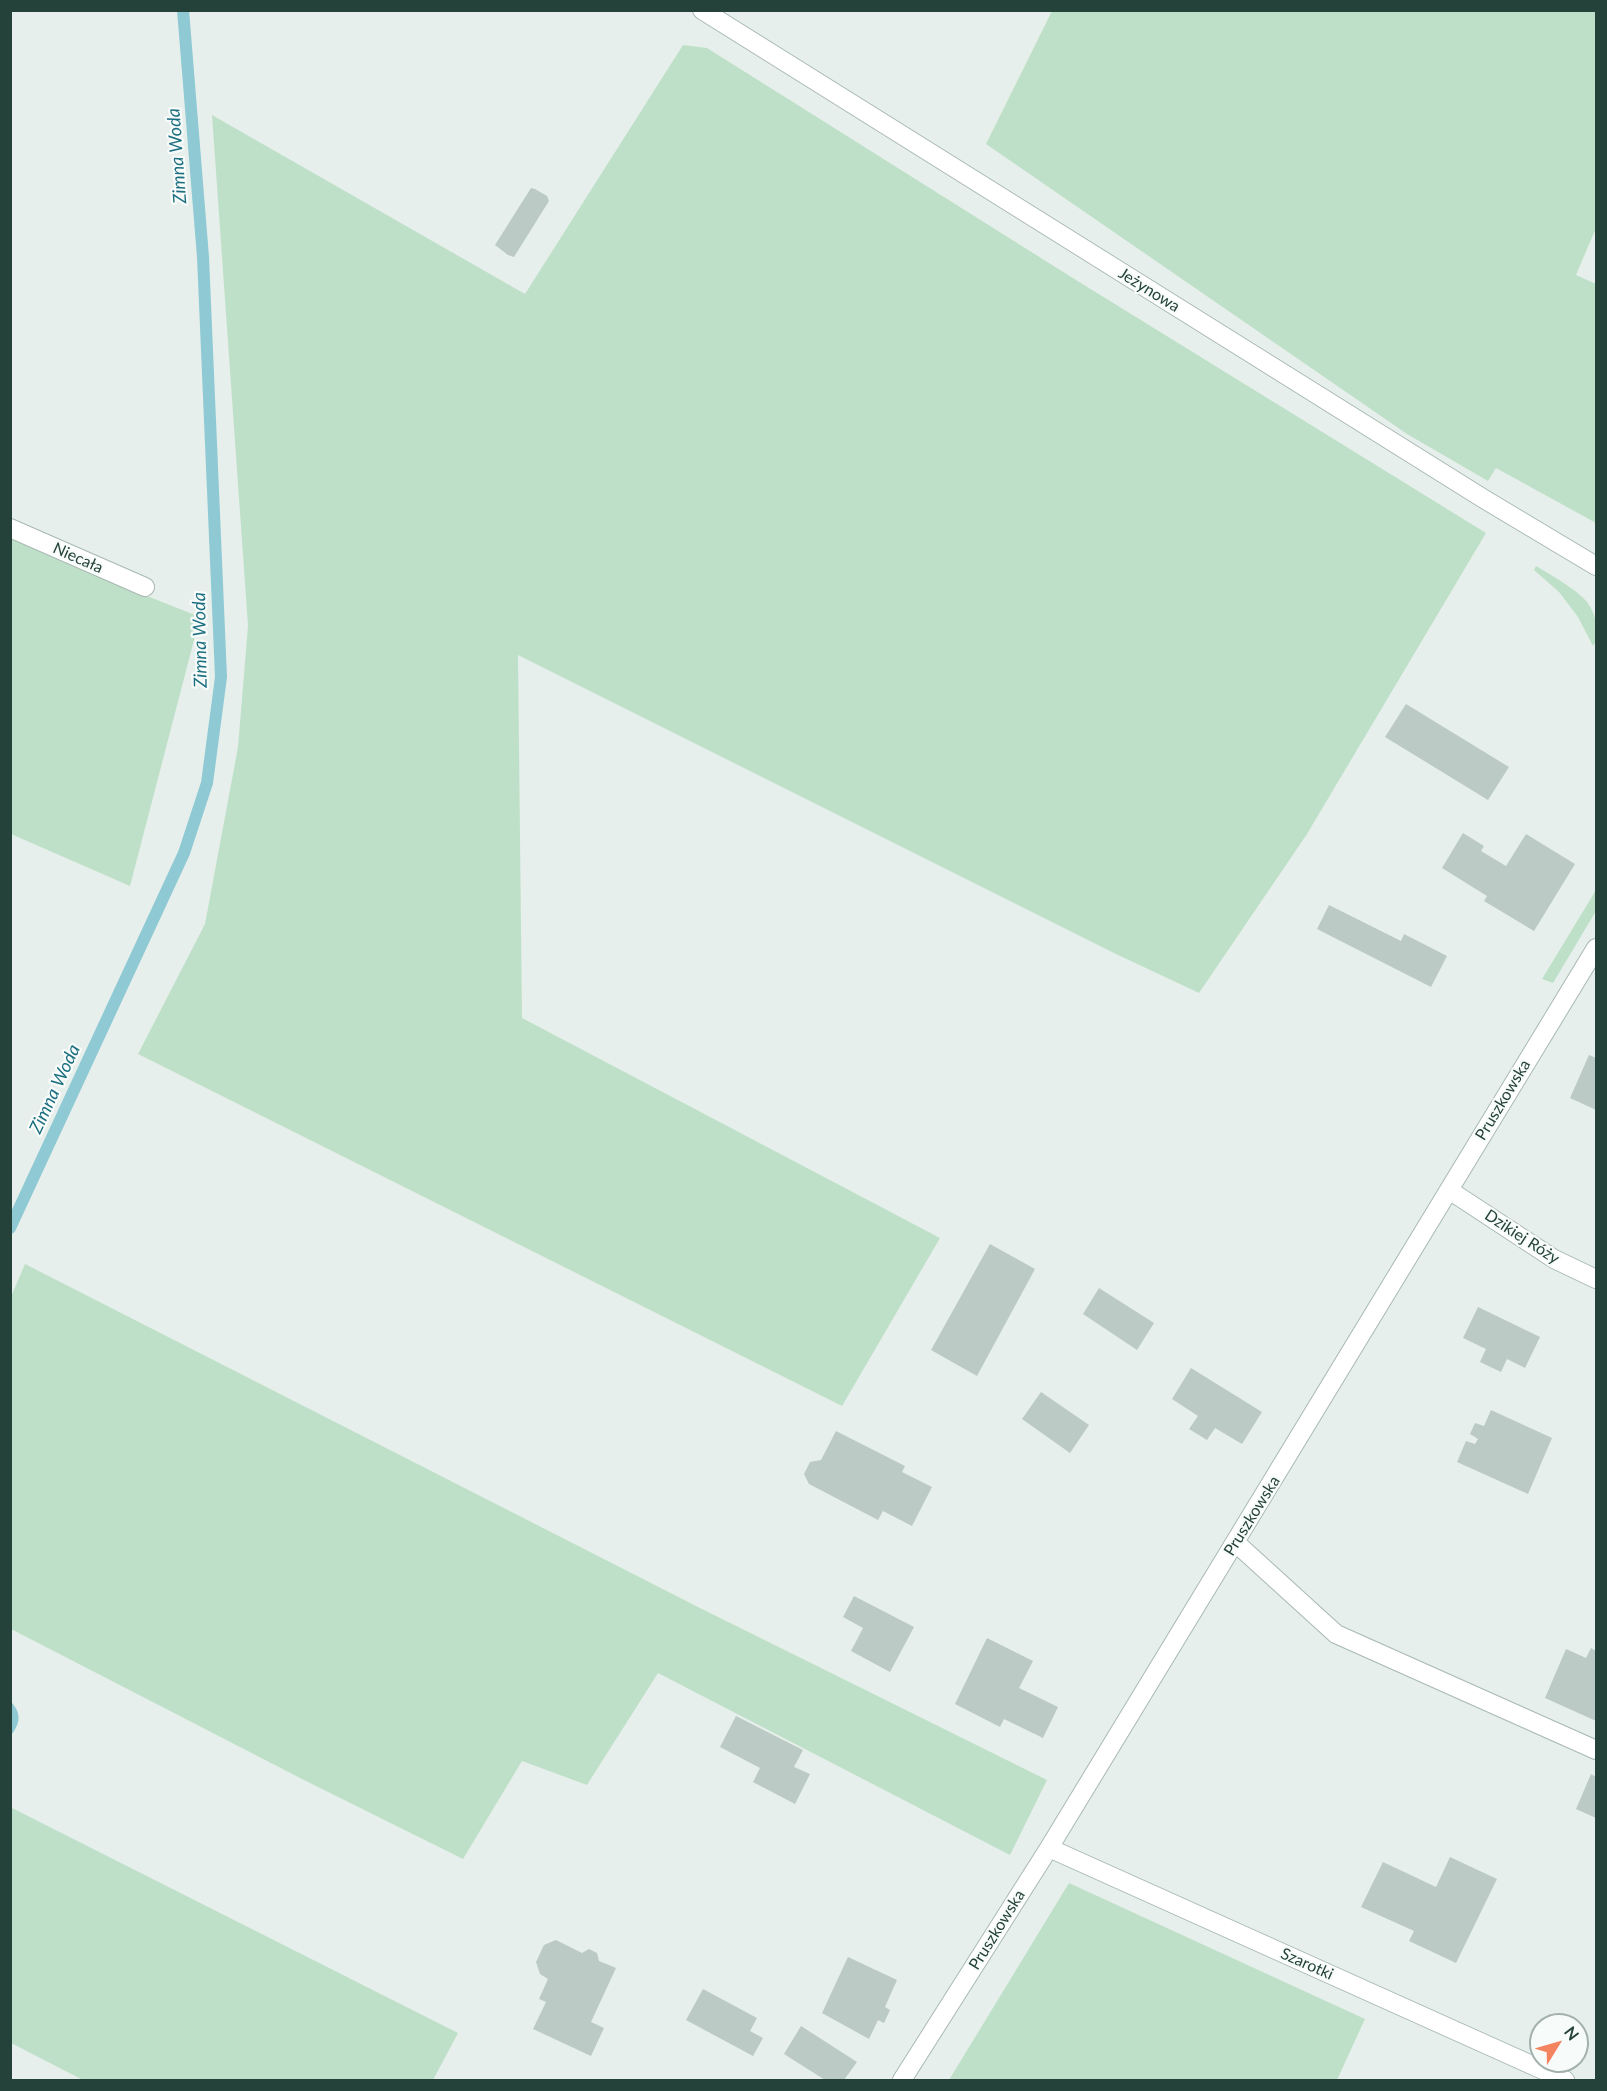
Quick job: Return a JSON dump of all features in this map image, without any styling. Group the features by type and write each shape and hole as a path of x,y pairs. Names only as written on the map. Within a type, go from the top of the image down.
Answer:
{"street":[{"name":"Jeżynowa","path":"702,10 1484,499 1596,566"},
{"name":"Niecała","path":"10,528 145,587"},
{"name":"Pruszkowska","path":"902,2080 1049,1848 1191,1612 1236,1543 1596,948"},
{"name":"Dzikiej Róży","path":"1449,1190 1554,1259 1596,1279"},
{"path":"1236,1543 1336,1634 1596,1750"},
{"name":"Szarotki","path":"1049,1848 1565,2080"}],"green space":[{"path":"1052,11 1596,11 1596,228 1576,275 1596,284 1596,523 1496,468 1488,481 1407,434 986,144"},
{"path":"683,45 707,48 1076,280 1486,533 1307,834 1199,993 1116,954 518,655 522,1018 940,1238 842,1406 138,1054 205,924 238,747 248,626 212,115 525,294"},
{"path":"11,539 200,617 130,886 11,834"},
{"path":"1536,566 1570,587 1587,602 1593,612 1597,630 1593,646 1578,617 1559,592 1534,570"},
{"path":"1596,890 1596,911 1553,983 1542,979"},
{"path":"25,1264 700,1608 1047,1780 1010,1855 658,1673 587,1785 522,1761 463,1859 11,1629 10,1299"},
{"path":"10,1807 458,2033 433,2080 83,2080 11,2043"},
{"path":"1069,1883 1365,2019 1337,2080 949,2080"}],"water":[{"path":"11,1702 17,1710 18,1718 11,1735"}],"building":[{"path":"531,188 547,196 549,201 514,257 495,245"},
{"path":"1406,704 1509,767 1488,800 1385,737"},
{"path":"1463,833 1484,846 1481,851 1506,866 1526,834 1575,864 1534,931 1484,901 1487,896 1442,868"},
{"path":"1329,905 1401,941 1404,934 1447,956 1431,987 1317,929"},
{"path":"1589,1055 1596,1058 1596,1110 1570,1098"},
{"path":"990,1244 1035,1269 977,1376 931,1350"},
{"path":"1099,1288 1154,1323 1137,1350 1083,1314"},
{"path":"1478,1307 1540,1337 1525,1368 1507,1359 1501,1372 1480,1362 1486,1349 1463,1338"},
{"path":"1191,1368 1262,1412 1242,1444 1215,1428 1207,1440 1189,1429 1198,1416 1172,1399"},
{"path":"1041,1392 1089,1425 1070,1453 1022,1419"},
{"path":"1491,1410 1552,1438 1528,1494 1457,1462 1466,1441 1475,1444 1478,1439 1470,1434 1475,1423 1484,1426"},
{"path":"836,1431 905,1466 902,1472 932,1487 912,1526 883,1511 878,1520 809,1484 804,1474 810,1462 821,1460"},
{"path":"854,1596 914,1627 890,1672 851,1651 863,1628 843,1617"},
{"path":"987,1638 1033,1661 1019,1688 1058,1707 1043,1738 1004,1719 1000,1727 955,1704"},
{"path":"1591,1648 1596,1651 1596,1721 1545,1698 1566,1649 1586,1658"},
{"path":"736,1716 803,1750 794,1767 810,1774 795,1804 753,1782 760,1768 720,1747"},
{"path":"1591,1774 1596,1777 1596,1818 1576,1809"},
{"path":"1450,1857 1497,1879 1456,1963 1409,1941 1414,1931 1361,1907 1383,1862 1436,1887"},
{"path":"556,1940 582,1953 589,1949 597,1953 599,1961 616,1968 591,2022 604,2028 591,2056 533,2029 546,2002 539,1999 548,1979 540,1974 536,1962 544,1945"},
{"path":"848,1957 897,1980 885,2007 890,2010 884,2023 878,2020 869,2039 822,2013"},
{"path":"703,1989 757,2018 750,2031 763,2038 753,2056 686,2020"},
{"path":"801,2026 857,2062 844,2080 825,2080 784,2054"}],"waterway":[{"name":"Zimna Woda","path":"10,1228 184,853 207,783 221,677 203,257 183,10"}]}
